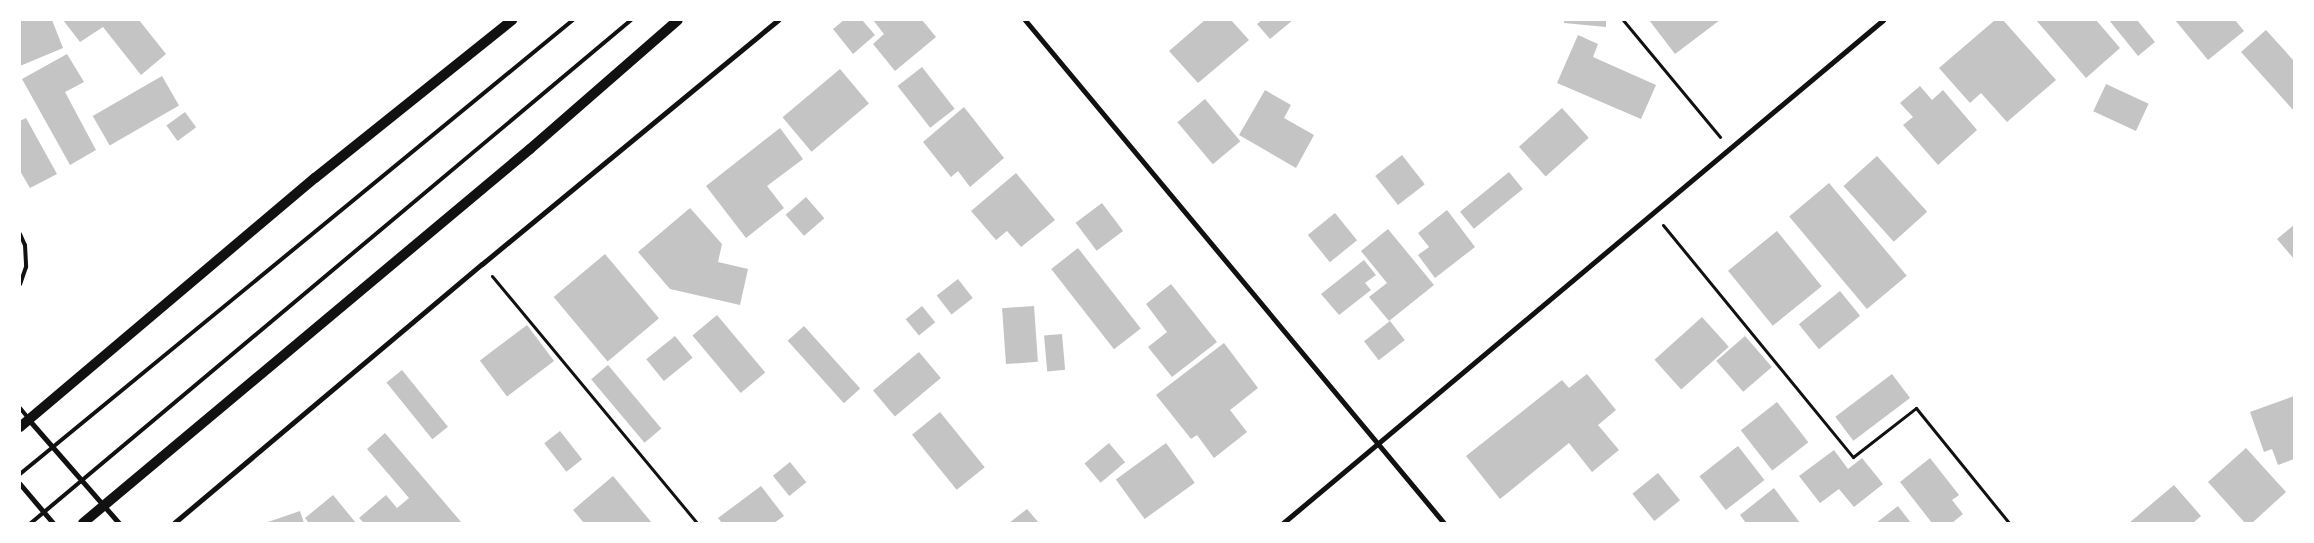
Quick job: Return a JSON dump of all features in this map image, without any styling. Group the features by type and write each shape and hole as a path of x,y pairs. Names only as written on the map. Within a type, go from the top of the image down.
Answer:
{"main road":[{"path":"20,427 315,178 512,20"},
{"path":"83,523 530,149 678,20"}],"street":[{"path":"174,523 482,264 778,20"},
{"path":"1025,20 1444,523"},
{"path":"1284,523 1883,20"},
{"path":"29,420 119,523"},
{"path":"20,484 53,523"}],"lane":[{"path":"20,474 573,20"},
{"path":"31,523 631,20"},
{"path":"20,234 25,245 26,267 20,284"},
{"path":"20,408 29,420"}],"path":[{"path":"1623,20 1730,150"},
{"path":"1653,213 1853,457 1916,408 2009,523"},
{"path":"482,264 697,523"}],"building":[{"path":"20,20 52,20 63,48 20,66"},
{"path":"63,20 139,20 166,54 141,75 103,27 80,42"},
{"path":"844,20 862,20 875,35 853,54 833,29"},
{"path":"873,20 922,20 936,37 895,71 873,44 884,34"},
{"path":"1205,20 1231,20 1249,40 1198,83 1169,51"},
{"path":"1262,20 1293,20 1270,39 1257,24"},
{"path":"1564,20 1606,20 1606,27 1564,23"},
{"path":"1649,20 1720,20 1675,54"},
{"path":"1995,20 2003,20 2056,80 2007,122 1981,93 1970,103 1939,68"},
{"path":"2036,20 2096,20 2120,48 2086,78"},
{"path":"2109,20 2137,20 2155,42 2138,56"},
{"path":"2175,20 2235,20 2244,31 2208,60"},
{"path":"2266,30 2294,61 2294,111 2241,52"},
{"path":"1578,35 1598,44 1593,57 1656,85 1641,119 1557,83"},
{"path":"67,54 84,82 65,92 96,150 70,165 22,79"},
{"path":"922,67 955,109 930,128 898,86"},
{"path":"840,69 869,103 811,152 783,117"},
{"path":"162,76 179,105 110,145 93,116"},
{"path":"2106,84 2149,104 2136,131 2093,111"},
{"path":"1920,86 1932,100 1943,90 1977,130 1938,165 1903,125 1913,117 1900,103"},
{"path":"1265,90 1291,105 1284,118 1314,135 1296,168 1239,135"},
{"path":"1205,99 1240,141 1213,164 1177,122"},
{"path":"964,107 1004,158 970,187 958,171 951,177 923,142"},
{"path":"1562,108 1589,138 1546,177 1519,147"},
{"path":"185,112 196,127 178,141 166,126"},
{"path":"26,118 57,174 30,188 20,171 20,121"},
{"path":"780,128 803,159 767,186 784,208 746,238 706,186"},
{"path":"1402,155 1425,184 1398,205 1375,176"},
{"path":"1877,156 1927,212 1894,242 1844,186"},
{"path":"1509,172 1523,189 1474,229 1460,212"},
{"path":"1016,173 1055,220 1021,247 1007,231 996,240 971,211"},
{"path":"1829,183 1907,276 1867,309 1789,216"},
{"path":"806,197 824,218 804,236 786,215"},
{"path":"1102,203 1123,231 1097,251 1076,223"},
{"path":"690,208 722,244 718,262 748,269 740,305 670,289 638,252"},
{"path":"1447,210 1475,247 1435,278 1418,255 1429,247 1418,233"},
{"path":"1335,213 1357,240 1330,262 1308,235"},
{"path":"2294,225 2294,259 2277,239"},
{"path":"1388,229 1434,285 1389,321 1369,297 1387,283 1361,251"},
{"path":"1777,231 1822,286 1773,326 1728,271"},
{"path":"1078,248 1141,328 1114,349 1051,269"},
{"path":"605,254 659,318 608,361 554,297"},
{"path":"1364,260 1376,275 1365,283 1371,290 1339,315 1321,294"},
{"path":"958,279 973,298 951,315 937,296"},
{"path":"1171,284 1217,342 1172,377 1148,347 1167,332 1146,304"},
{"path":"1840,291 1860,316 1819,349 1799,324"},
{"path":"922,306 935,322 919,336 906,319"},
{"path":"1034,306 1038,362 1006,364 1002,308"},
{"path":"717,315 765,372 741,393 692,336"},
{"path":"1702,317 1729,347 1681,390 1654,360"},
{"path":"1390,321 1405,340 1379,360 1364,341"},
{"path":"527,325 554,361 507,396 480,361"},
{"path":"804,326 860,388 844,403 788,341"},
{"path":"1062,334 1065,370 1047,371 1044,336"},
{"path":"675,336 693,358 664,381 646,359"},
{"path":"1745,336 1772,367 1743,392 1716,361"},
{"path":"1224,343 1258,388 1230,410 1247,432 1214,458 1197,435 1191,439 1156,395"},
{"path":"919,352 941,378 895,417 873,391"},
{"path":"608,365 661,429 644,443 591,379"},
{"path":"402,370 448,427 432,439 386,383"},
{"path":"1587,374 1616,410 1598,425 1619,450 1592,472 1569,443 1500,499 1466,456 1562,380 1569,388"},
{"path":"1892,374 1910,398 1853,441 1835,417"},
{"path":"2294,396 2294,459 2278,465 2272,449 2264,452 2250,412"},
{"path":"1777,402 1808,442 1772,471 1741,430"},
{"path":"940,412 985,467 957,490 912,435"},
{"path":"560,431 582,459 566,472 544,443"},
{"path":"385,433 462,523 364,523 359,518 386,495 397,508 409,498 367,449"},
{"path":"1109,443 1125,462 1101,483 1084,464"},
{"path":"1166,443 1195,483 1145,519 1116,479"},
{"path":"1738,446 1764,480 1726,510 1699,476"},
{"path":"2246,448 2286,492 2252,523 2245,523 2208,482"},
{"path":"1834,450 1848,469 1862,458 1883,484 1854,507 1839,489 1820,503 1799,476"},
{"path":"1930,458 1959,495 1952,500 1963,514 1952,523 1932,523 1900,482"},
{"path":"790,462 806,482 789,496 773,476"},
{"path":"1658,473 1680,500 1654,521 1632,494"},
{"path":"613,476 652,523 584,523 573,510"},
{"path":"2174,485 2201,516 2193,523 2129,523"},
{"path":"761,486 784,516 774,523 722,523 718,518"},
{"path":"1774,488 1800,523 1746,523 1740,515"},
{"path":"333,495 356,523 309,523 305,518"},
{"path":"1898,506 1911,523 1876,523"},
{"path":"1027,509 1039,523 1009,523"},
{"path":"300,511 304,523 265,523"}]}
